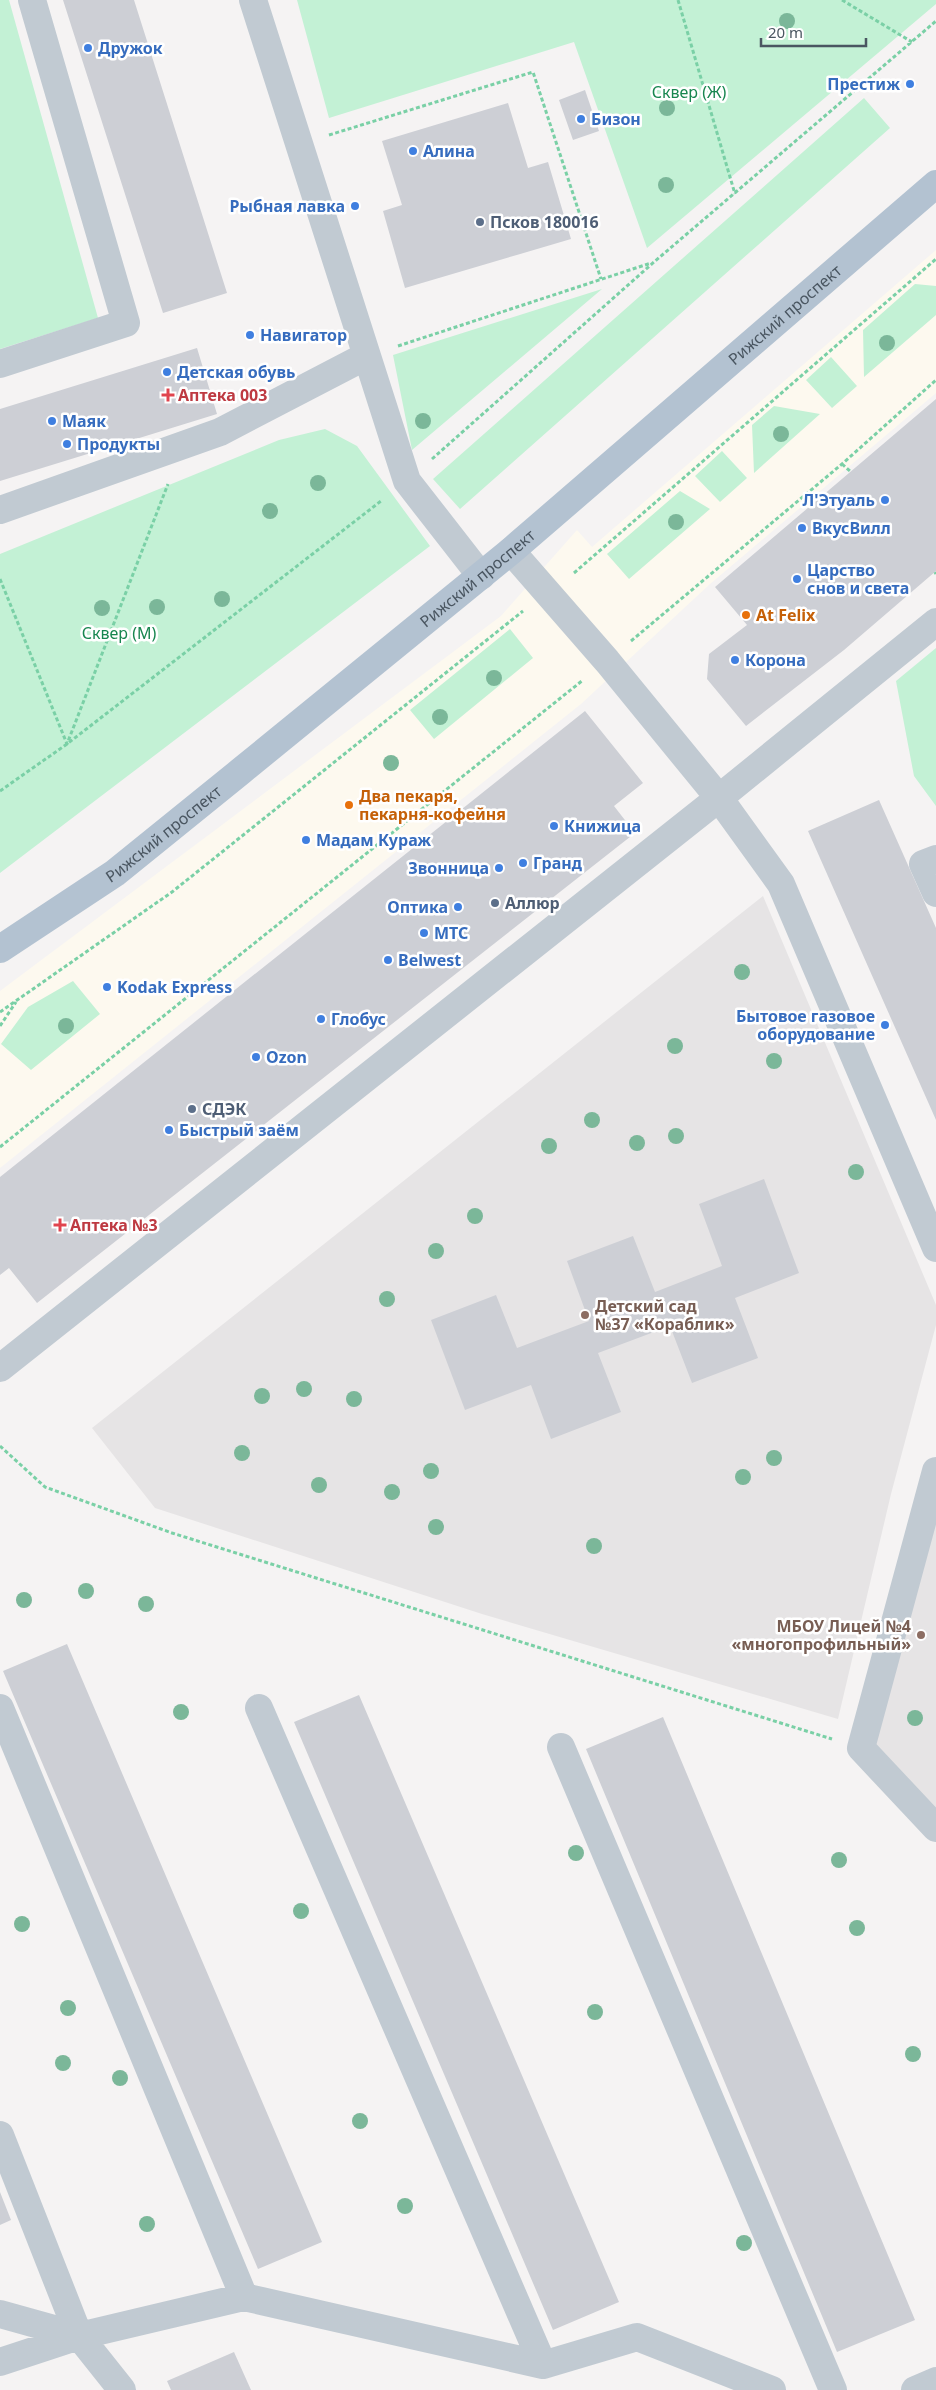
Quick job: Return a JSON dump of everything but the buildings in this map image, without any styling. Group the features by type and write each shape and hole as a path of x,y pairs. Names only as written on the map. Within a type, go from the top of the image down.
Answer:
{"main road":[{"name":"Рижский проспект","path":"0,948 116,873 481,576 936,184"}],"street":[{"path":"0,364 126,323 32,0"},
{"path":"253,0 407,481 481,576"},
{"path":"0,510 220,432 366,356"},
{"path":"511,551 548,596 607,661 719,798 781,884 936,1248"},
{"path":"0,1368 719,798 936,622"},
{"path":"936,859 923,864 936,893"},
{"path":"936,1471 861,1748 936,1828"},
{"path":"0,1708 244,2298"},
{"path":"259,1708 543,2365"},
{"path":"562,1747 833,2390"},
{"path":"0,2135 79,2336 122,2390"},
{"path":"0,2362 79,2336 244,2298 543,2365 637,2336 772,2390"},
{"path":"0,2314 79,2336"},
{"path":"915,2390 936,2381"}],"path":[{"path":"678,0 736,194"},
{"path":"842,0 912,42"},
{"path":"0,791 67,744 407,481 654,262 936,22"},
{"path":"298,144 533,72 601,279"},
{"path":"0,1012 172,892 512,619 548,596 936,259"},
{"path":"366,356 654,262"},
{"path":"0,1147 607,661 842,464 936,380"},
{"path":"67,744 183,446"},
{"path":"842,464 851,472"},
{"path":"0,579 67,744"},
{"path":"0,1026 18,999"},
{"path":"0,1446 46,1487 172,1533 861,1748"}],"shaded area":[{"path":"936,250 936,393 710,584 581,704 0,1168 0,991 501,616 577,530 592,547"},
{"name":"Детский сад №37 «Кораблик»","path":"763,896 936,1305 936,1325 891,1494 838,1719 482,1614 155,1508 92,1428"},
{"name":"МБОУ Лицей №4 «многопрофильный»","path":"936,1522 936,1810 875,1747"}],"green space":[{"path":"0,0 9,0 98,318 0,349"},
{"name":"Сквер (Ж)","path":"297,0 936,0 936,4 647,248 574,42 329,118"},
{"path":"864,98 890,128 460,509 433,479"},
{"path":"915,284 936,286 936,315 864,377 863,330"},
{"path":"602,289 412,450 393,355"},
{"path":"831,357 857,386 832,408 806,380"},
{"path":"774,406 820,414 754,473 752,425"},
{"name":"Сквер (М)","path":"325,429 357,446 430,546 0,873 0,554 279,440"},
{"path":"722,451 747,478 720,502 695,476"},
{"path":"680,491 710,509 629,579 607,554"},
{"path":"510,629 533,658 434,739 410,710"},
{"path":"936,648 936,806 914,776 896,681"},
{"path":"73,981 100,1014 31,1070 1,1044 28,1007"}],"place":[{"name":"Дружок","path":"88,48"},
{"name":"Престиж","path":"910,84"},
{"name":"Бизон","path":"581,119"},
{"name":"Алина","path":"413,151"},
{"name":"Рыбная лавка","path":"355,206"},
{"name":"Псков 180016","path":"480,222"},
{"name":"Навигатор","path":"250,335"},
{"name":"Детская обувь","path":"167,372"},
{"name":"Аптека 003","path":"168,395"},
{"name":"Маяк","path":"52,421"},
{"name":"Продукты","path":"67,444"},
{"name":"Л'Этуаль","path":"885,500"},
{"name":"ВкусВилл","path":"802,528"},
{"name":"Царство снов и света","path":"797,579"},
{"name":"At Felix","path":"746,615"},
{"name":"Корона","path":"735,660"},
{"name":"Два пекаря, пекарня-кофейня","path":"349,805"},
{"name":"Книжица","path":"554,826"},
{"name":"Мадам Кураж","path":"306,840"},
{"name":"Гранд","path":"523,863"},
{"name":"Звонница","path":"499,868"},
{"name":"Аллюр","path":"495,903"},
{"name":"Оптика","path":"458,907"},
{"name":"МТС","path":"424,933"},
{"name":"Belwest","path":"388,960"},
{"name":"Kodak Express","path":"107,987"},
{"name":"Глобус","path":"321,1019"},
{"name":"Бытовое газовое оборудование","path":"885,1025"},
{"name":"Ozon","path":"256,1057"},
{"name":"СДЭК","path":"192,1109"},
{"name":"Быстрый заём","path":"169,1130"},
{"name":"Аптека №3","path":"60,1225"},
{"name":"Детский сад №37 «Кораблик»","path":"585,1315"},
{"name":"МБОУ Лицей №4 «многопрофильный»","path":"921,1635"}]}
